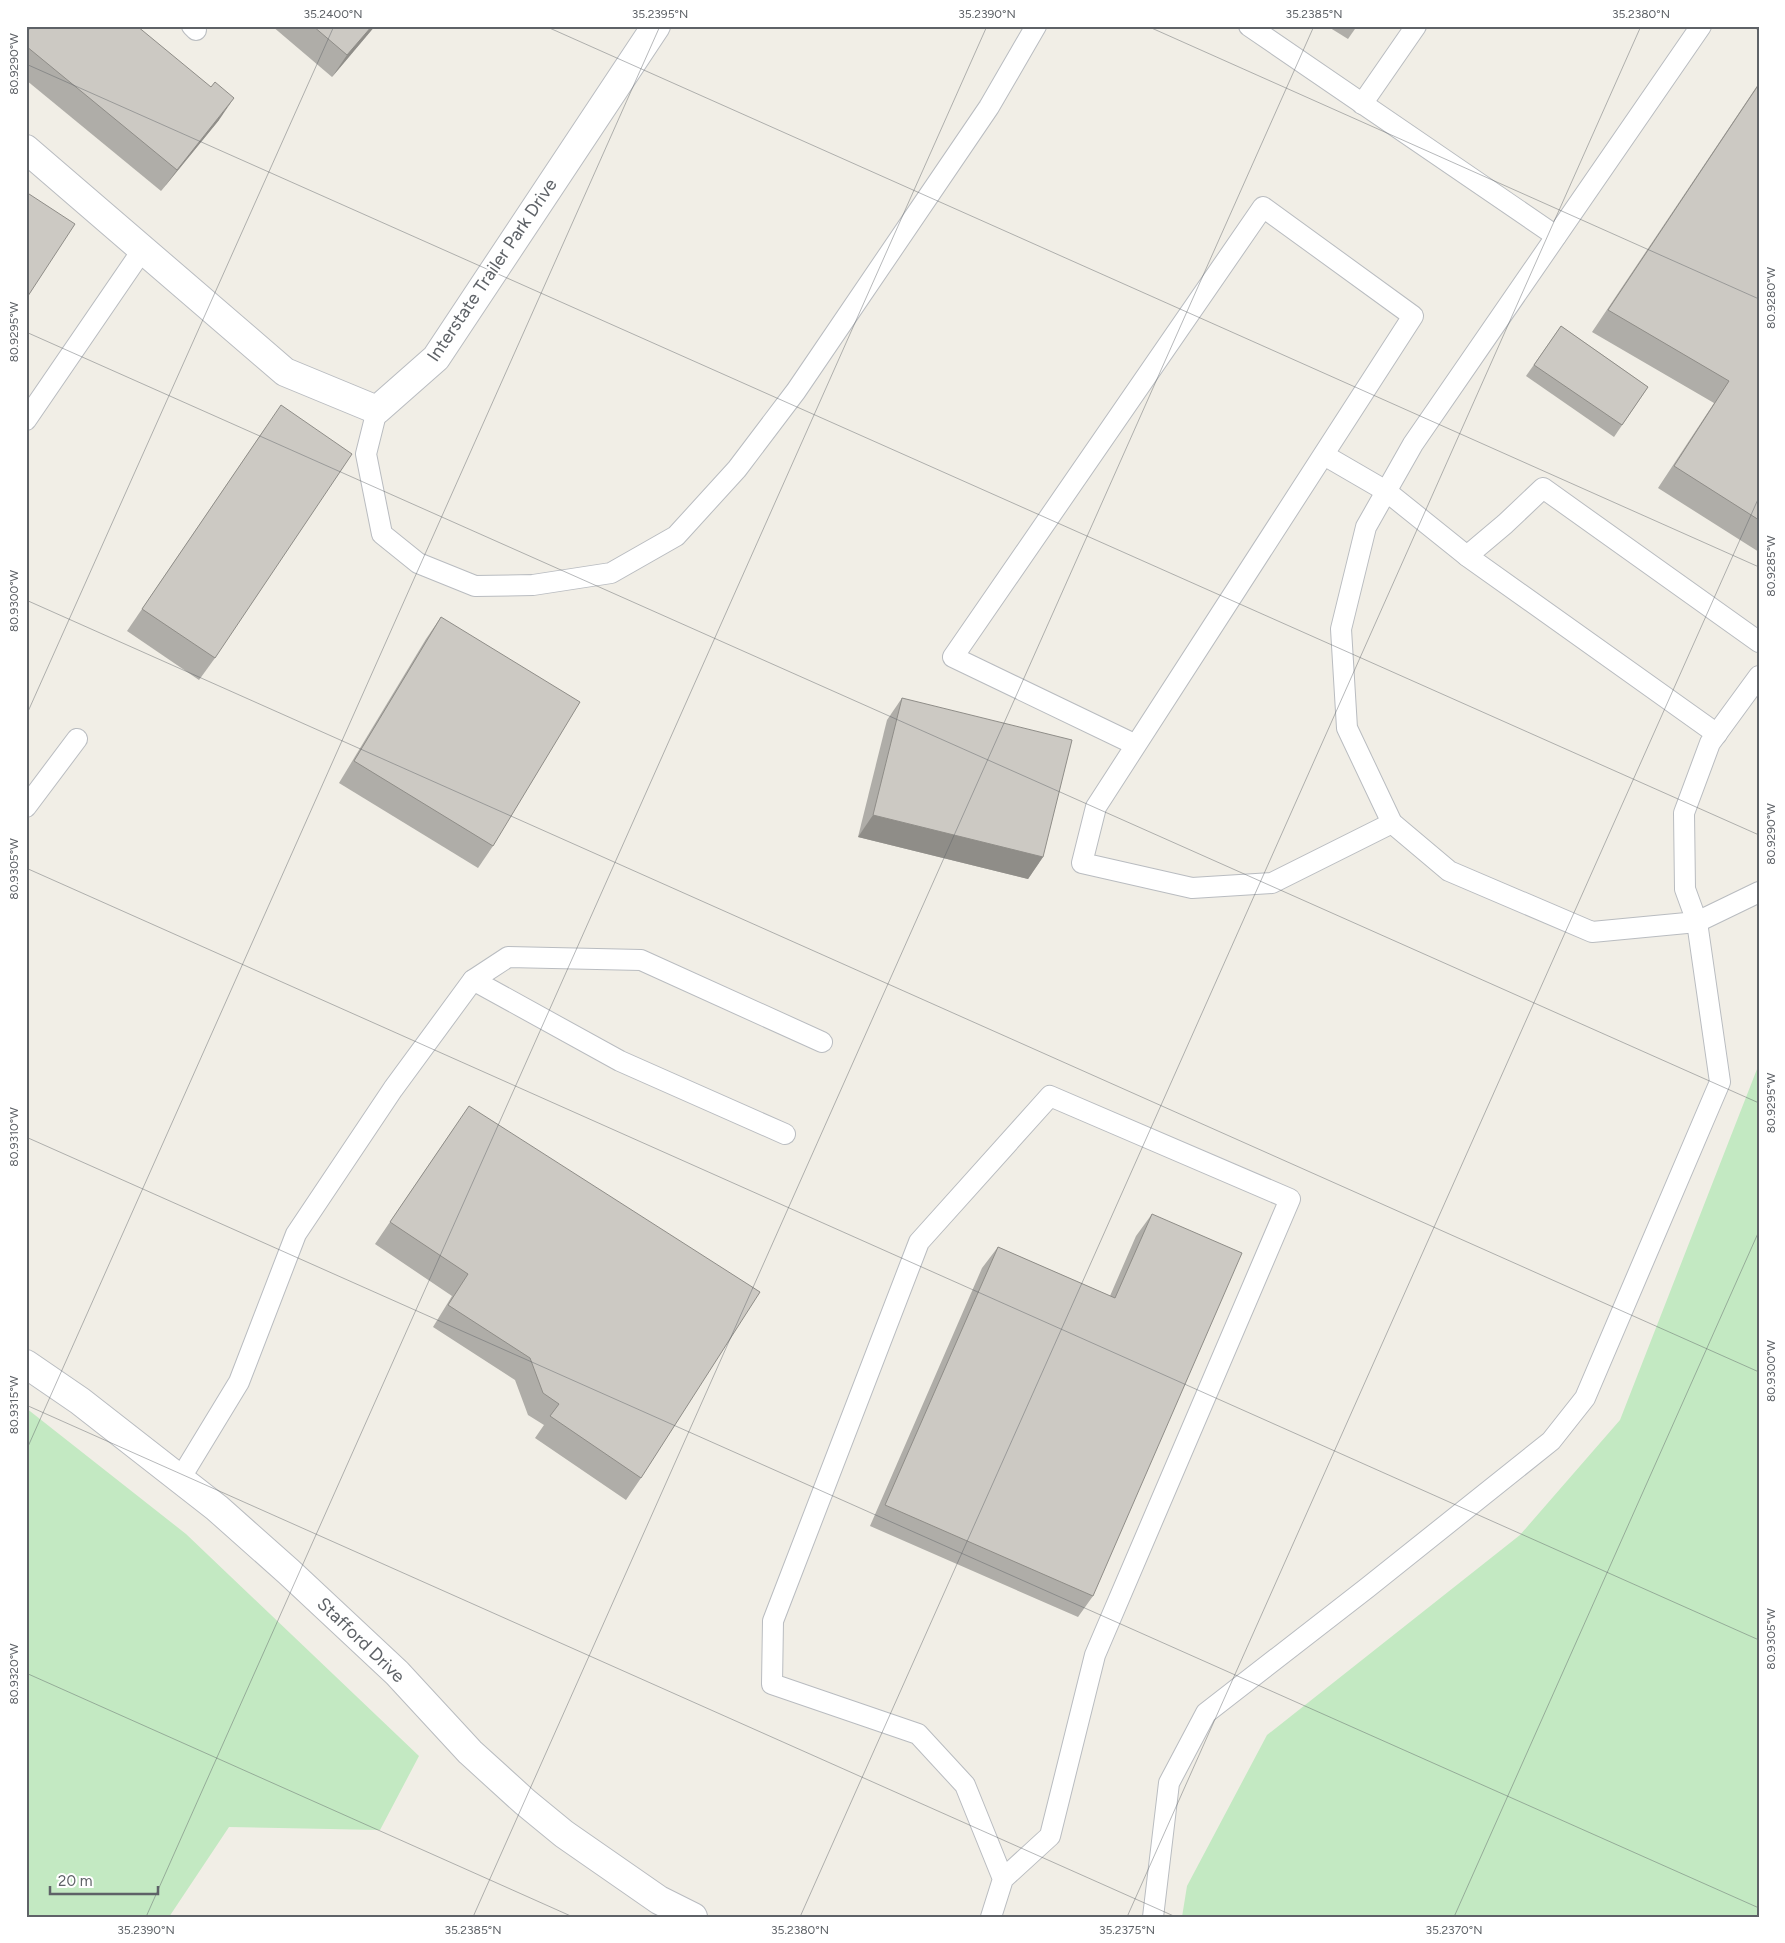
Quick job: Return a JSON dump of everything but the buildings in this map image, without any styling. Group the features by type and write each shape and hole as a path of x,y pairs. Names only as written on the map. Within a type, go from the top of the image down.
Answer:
{"street":[{"name":"Interstate Trailer Park Drive","path":"377,410 436,358 656,26"},
{"path":"26,149 285,372 377,410"},
{"name":"Stafford Drive","path":"26,1364 80,1401 217,1508 397,1673 470,1752 525,1802 564,1834 659,1900 693,1917"}],"lane":[{"path":"377,410 366,454 382,534 418,563 475,586 533,585 611,573 676,536 737,469 796,391 989,107 1036,26"},
{"path":"1249,26 1556,236"},
{"path":"1362,104 1416,26"},
{"path":"1701,26 1413,444 1366,527 1342,629 1347,728 1392,822 1449,871 1592,932 1697,922 1759,892"},
{"path":"1136,745 953,657 1263,207 1413,316 1096,807 1082,863 1192,888 1272,883 1392,822"},
{"path":"26,420 143,249"},
{"path":"1324,455 1386,491 1467,556 1717,734"},
{"path":"1467,556 1543,488 1759,642"},
{"path":"1153,1917 1169,1783 1206,1713 1551,1441 1584,1398 1720,1082 1697,922 1685,889 1684,813 1710,743 1759,676"},
{"path":"26,807 77,739"},
{"path":"180,1479 239,1382 296,1234 393,1089 473,980 508,957 641,960 822,1042"},
{"path":"473,980 620,1060 785,1134"},
{"path":"991,1917 1003,1879 1050,1836 1095,1655 1290,1200 1050,1096 919,1242 773,1622 772,1684 918,1734 965,1785 1003,1879"}],"green space":[{"path":"1759,1064 1759,1917 1182,1917 1187,1886 1267,1735 1520,1535 1620,1420"},
{"path":"26,1408 186,1534 419,1756 380,1830 229,1827 169,1917 26,1917"}]}
